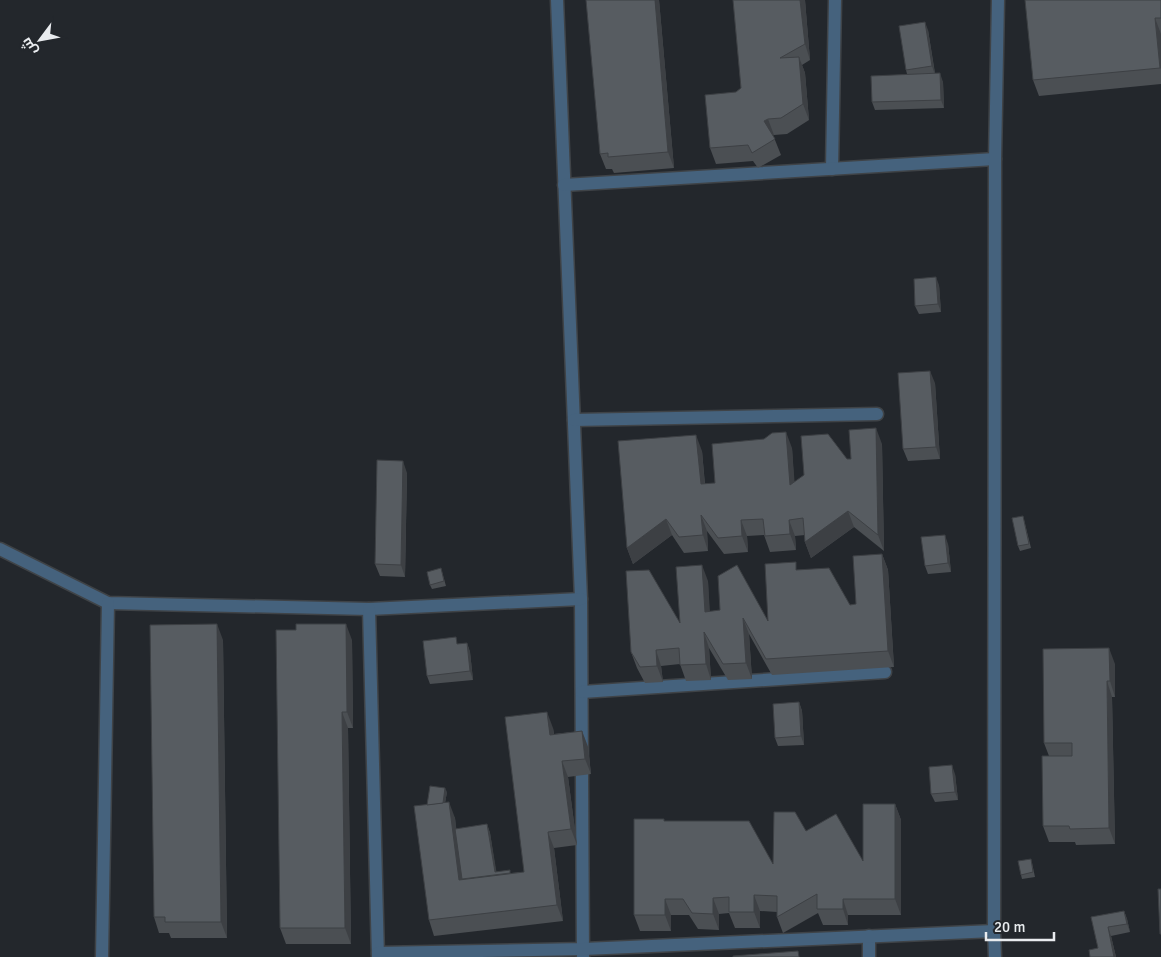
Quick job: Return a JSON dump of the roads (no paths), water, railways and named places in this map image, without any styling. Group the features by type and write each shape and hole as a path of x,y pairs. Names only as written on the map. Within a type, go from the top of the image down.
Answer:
{"street":[{"path":"556,0 581,599 584,953"},
{"path":"832,169 835,0"},
{"path":"995,957 995,159 998,0"},
{"path":"564,185 995,159"},
{"path":"574,420 876,414"},
{"path":"0,549 108,603 369,609 581,599"},
{"path":"102,957 108,603"},
{"path":"369,609 378,955 584,953 868,936 994,931"},
{"path":"582,692 885,672"},
{"path":"868,936 869,957"}]}
